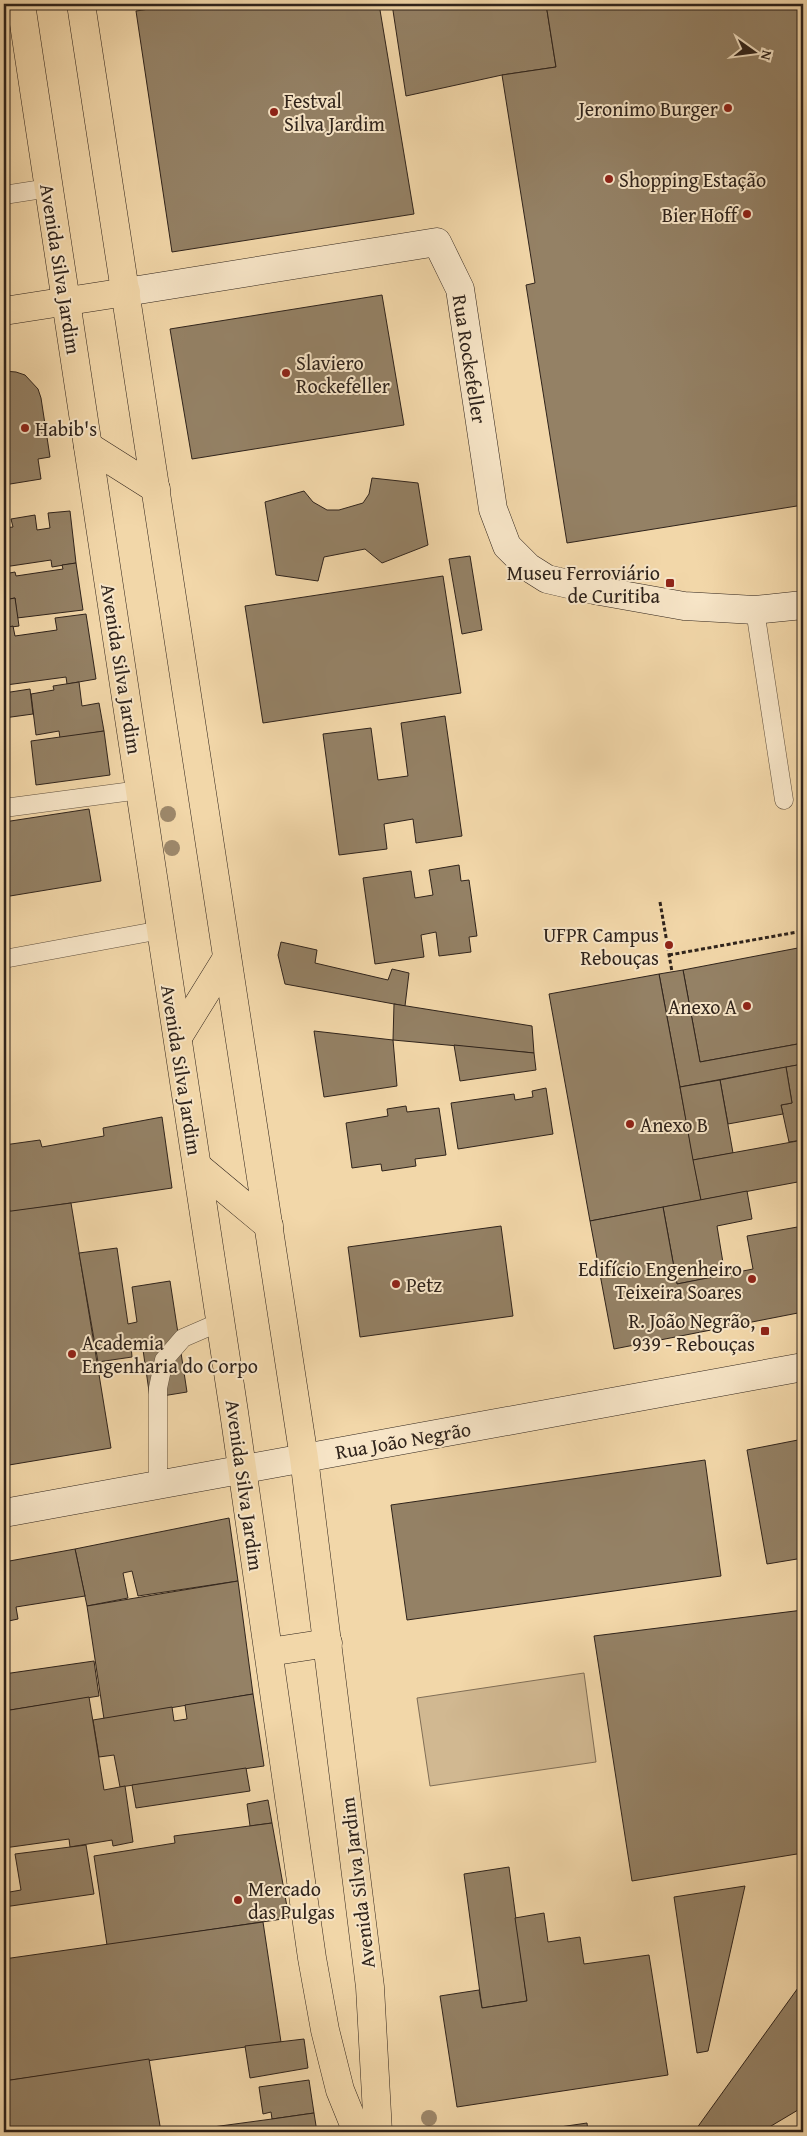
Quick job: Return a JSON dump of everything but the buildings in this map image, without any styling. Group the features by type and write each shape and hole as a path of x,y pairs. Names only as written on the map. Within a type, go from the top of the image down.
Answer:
{"main road":[{"name":"Avenida Silva Jardim","path":"21,4 178,1037 269,1652 312,1958 325,2030 340,2090 357,2132"},
{"name":"Avenida Silva Jardim","path":"81,4 304,1458 370,1987 378,2132"},
{"name":"Rua Rockefeller","path":"4,311 438,242 460,289 493,509 507,546 528,567 547,579 594,590 684,606 755,610 803,605"},
{"path":"88,446 156,488"},
{"path":"178,1037 228,958"},
{"path":"197,1166 269,1226"},
{"name":"Rua João Negrão","path":"4,1513 803,1367"},
{"path":"269,1652 328,1643"}],"lane":[{"path":"4,194 49,188"},
{"path":"755,610 784,800"},
{"path":"4,808 140,790"},
{"path":"4,960 161,930"},
{"path":"158,1485 158,1388 164,1360 183,1338 220,1322"}],"path":[{"path":"660,902 672,972"},
{"path":"669,955 803,930"}],"shaded area":[{"path":"584,1673 596,1762 430,1786 417,1698"}],"place":[{"name":"Jeronimo Burger","path":"728,108"},
{"name":"Festval Silva Jardim","path":"274,112"},
{"name":"Shopping Estação","path":"609,179"},
{"name":"Bier Hoff","path":"747,214"},
{"name":"Slaviero Rockefeller","path":"286,373"},
{"name":"Habib's","path":"25,428"},
{"name":"Museu Ferroviário de Curitiba","path":"670,583"},
{"name":"UFPR Campus Rebouças","path":"669,945"},
{"name":"Anexo A","path":"747,1006"},
{"name":"Anexo B","path":"630,1124"},
{"name":"Edifício Engenheiro Teixeira Soares","path":"752,1279"},
{"name":"Petz","path":"396,1284"},
{"name":"R. João Negrão, 939 - Rebouças","path":"765,1331"},
{"name":"Academia Engenharia do Corpo","path":"72,1354"},
{"name":"Mercado das Pulgas","path":"238,1900"}]}
